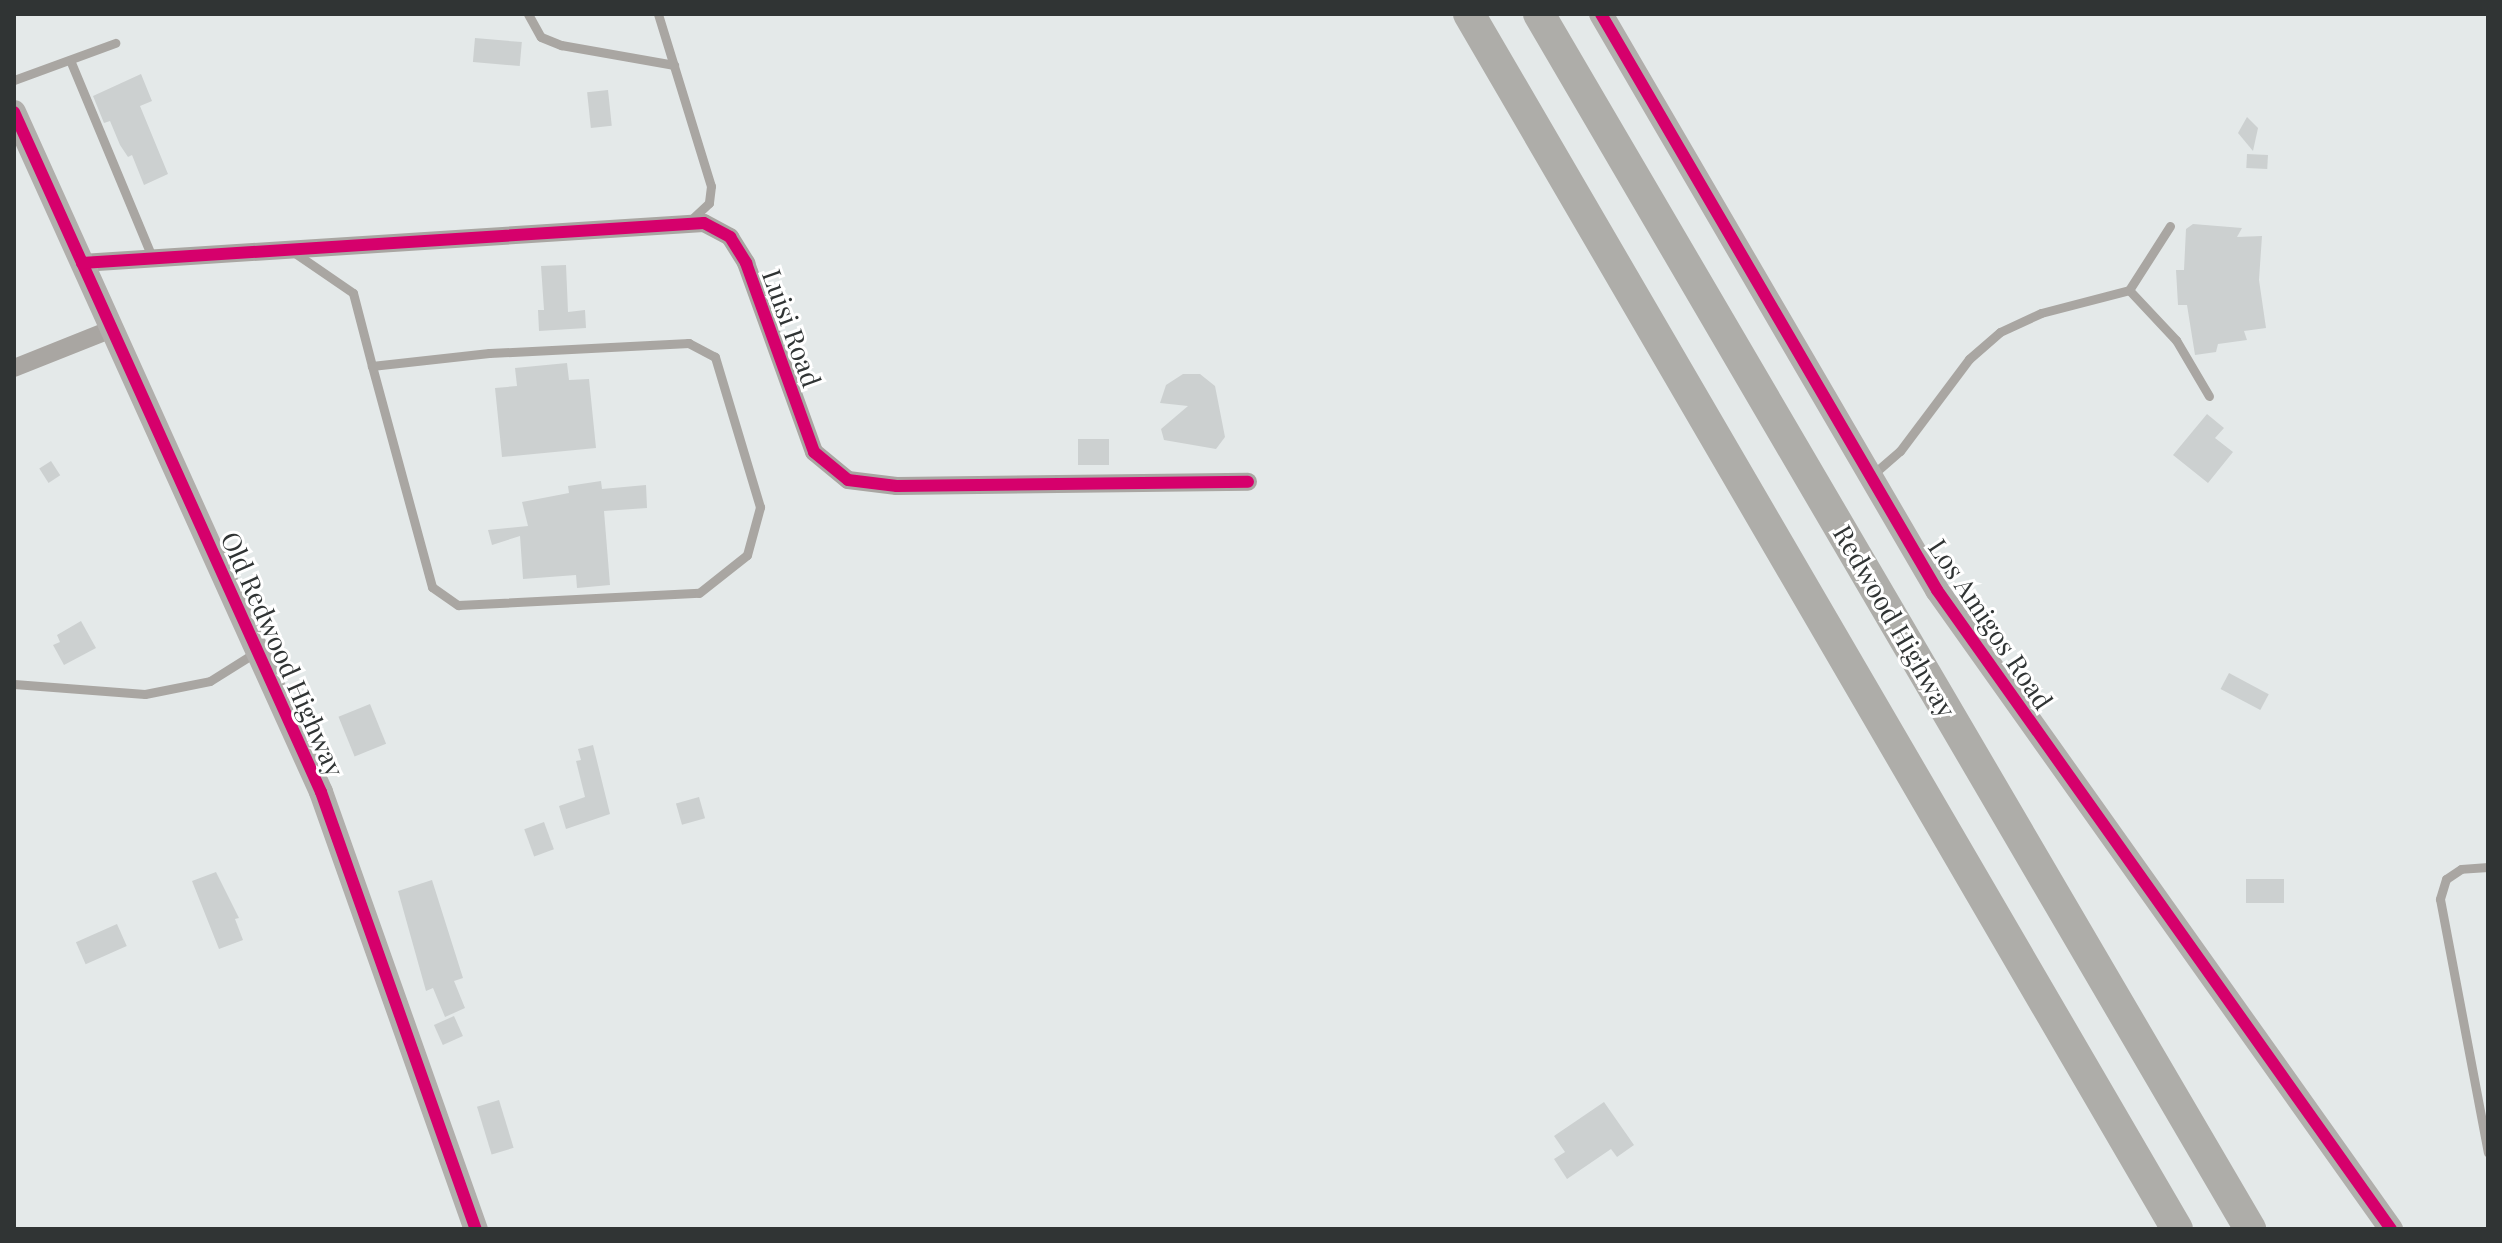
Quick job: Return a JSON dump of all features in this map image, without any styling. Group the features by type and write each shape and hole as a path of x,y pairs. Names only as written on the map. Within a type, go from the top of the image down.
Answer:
{"highway":[{"path":"1469,14 2177,1229"},
{"name":"Redwood Highway","path":"1539,14 2250,1229"}],"street":[{"name":"Los Amigos Road","path":"1601,14 1937,590 2391,1229"},
{"name":"Old Redwood Highway","path":"14,112 321,792 476,1229"},
{"name":"Luisi Road","path":"82,263 292,251 690,221 730,237 746,263 814,452 848,480 897,486 1248,482"},
{"path":"14,368 112,329"}],"lane":[{"path":"528,14 541,37 561,45 674,65"},
{"path":"658,14 711,186 709,203 690,221"},
{"path":"14,80 115,43"},
{"path":"70,60 153,259"},
{"path":"1871,476 1900,451 1969,359 2000,332 2041,313 2129,290 2170,226"},
{"path":"292,251 353,293 372,366 432,587 458,605 699,593 747,555 760,507 715,357 689,343 489,353 372,366"},
{"path":"2129,290 2176,340 2209,396"},
{"path":"14,684 145,694 210,681 258,650"},
{"path":"2488,867 2454,874 2446,879 2440,899 2488,1152"}],"building":[{"path":"475,38 522,42 520,66 473,62"},
{"path":"141,74 152,101 140,106 168,174 144,185 132,155 128,157 120,145 110,121 104,123 93,96"},
{"path":"608,90 612,126 591,128 587,92"},
{"path":"2247,117 2258,128 2253,151 2238,133"},
{"path":"2247,154 2268,155 2267,169 2246,168"},
{"path":"2193,224 2242,228 2237,237 2262,236 2259,280 2266,328 2244,331 2247,340 2218,344 2216,352 2195,355 2187,305 2178,305 2176,270 2184,270 2186,229"},
{"path":"566,265 568,312 585,310 586,328 539,331 538,310 544,310 541,266"},
{"path":"567,363 569,380 589,379 596,448 502,457 495,388 517,386 515,368"},
{"path":"1183,374 1200,374 1215,386 1225,437 1216,449 1164,440 1161,429 1188,406 1160,403 1166,385"},
{"path":"2207,414 2224,428 2215,438 2233,452 2208,483 2173,455"},
{"path":"1078,439 1109,439 1109,465 1078,465"},
{"path":"51,461 60,475 49,483 39,469"},
{"path":"601,481 602,489 646,485 647,508 604,511 610,585 577,588 576,575 523,579 520,536 492,545 488,530 528,526 522,502 569,493 568,486"},
{"path":"81,621 96,648 64,665 53,645 60,642 57,635"},
{"path":"2229,673 2269,694 2260,710 2221,689"},
{"path":"370,704 386,744 355,757 338,717"},
{"path":"593,745 610,814 566,829 559,806 585,797 576,761 581,760 578,749"},
{"path":"699,797 705,818 682,825 676,804"},
{"path":"544,822 554,849 534,856 524,829"},
{"path":"216,872 239,918 235,919 243,940 219,949 192,881"},
{"path":"2246,879 2284,879 2284,903 2246,903"},
{"path":"432,880 463,978 454,981 465,1008 445,1017 433,988 426,991 398,891"},
{"path":"117,924 127,946 86,964 76,942"},
{"path":"454,1016 463,1036 443,1045 434,1025"},
{"path":"499,1100 514,1148 492,1155 477,1107"},
{"path":"1604,1102 1634,1145 1617,1157 1611,1149 1567,1179 1554,1159 1565,1152 1554,1136"}],"cycle path":[{"path":"1601,14 1937,590 2391,1229"},
{"path":"14,112 321,792 476,1229"},
{"path":"82,263 704,223 730,237 746,263 814,452 848,480 897,486 1248,482"}]}
